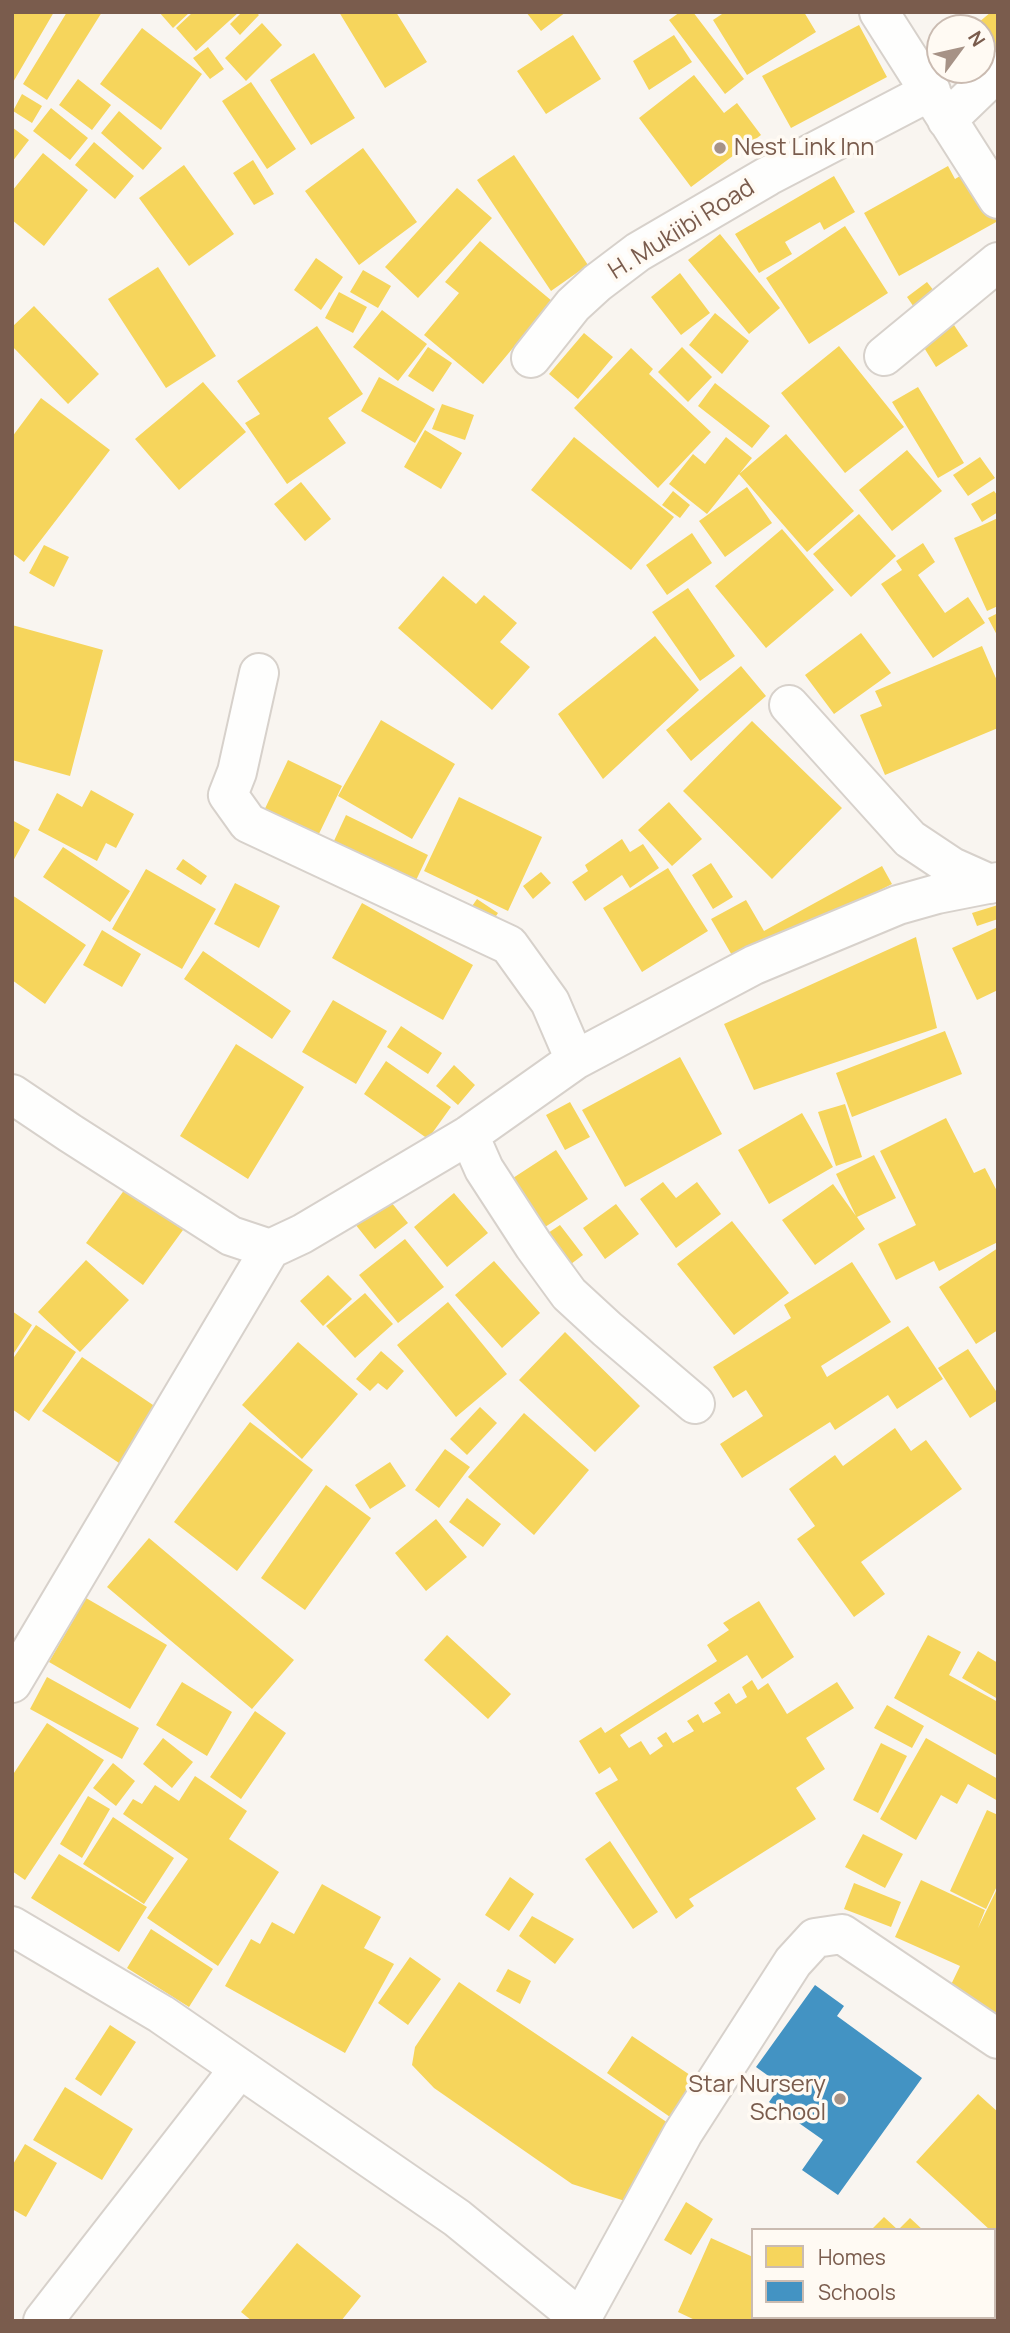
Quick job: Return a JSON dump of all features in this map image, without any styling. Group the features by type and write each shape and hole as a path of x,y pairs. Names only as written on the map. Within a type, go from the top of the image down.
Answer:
{"street":[{"path":"879,12 998,199"},
{"name":"H. Mukiibi Road","path":"531,358 573,305 638,252 768,176 939,105 998,71"},
{"path":"884,356 998,262"},
{"path":"259,673 237,772 228,795 248,823 509,945 550,1002 575,1060"},
{"path":"789,705 910,839 952,867 994,883"},
{"path":"12,1683 270,1249 302,1234 469,1135 575,1060 754,965 898,905 994,883"},
{"path":"12,1094 231,1236 270,1249"},
{"path":"469,1135 484,1169 569,1294 695,1404"},
{"path":"12,1926 161,2014 457,2218 582,2320 683,2133 793,1962 815,1938 842,1934 998,2039"},
{"path":"43,2321 239,2069"}],"building: Homes":[{"path":"12,12 54,12 12,84"},
{"path":"67,12 102,12 47,100 23,84"},
{"path":"159,12 190,12 173,28"},
{"path":"193,12 239,12 196,51 176,28"},
{"path":"242,12 256,12 259,15 240,35 230,24"},
{"path":"339,12 396,12 427,62 385,88"},
{"path":"526,12 566,12 541,31"},
{"path":"680,12 693,12 744,79 725,94 669,20"},
{"path":"725,12 804,12 816,32 747,75 713,20"},
{"path":"998,12 996,60 996,14 989,14"},
{"path":"262,23 282,45 246,81 225,58"},
{"path":"859,25 887,77 791,128 762,76"},
{"path":"142,28 202,74 161,130 100,84"},
{"path":"573,35 601,79 546,114 517,71"},
{"path":"674,35 692,62 649,90 633,61"},
{"path":"208,47 224,69 210,79 193,58"},
{"path":"314,53 355,118 311,145 270,80"},
{"path":"694,75 724,113 737,103 761,135 691,187 639,118"},
{"path":"78,79 111,105 92,130 59,105"},
{"path":"251,82 296,149 267,169 222,101"},
{"path":"22,94 42,106 32,123 13,111"},
{"path":"51,108 88,138 70,160 33,131"},
{"path":"119,111 162,148 143,170 101,133"},
{"path":"12,127 29,140 12,162"},
{"path":"94,142 134,176 115,199 75,165"},
{"path":"363,148 417,222 359,265 305,191"},
{"path":"43,153 88,190 44,246 12,220 12,191"},
{"path":"514,155 588,265 551,291 477,180"},
{"path":"253,160 274,194 254,205 233,173"},
{"path":"184,165 234,234 189,266 139,198"},
{"path":"948,166 955,179 970,170 998,221 899,276 864,213"},
{"path":"834,176 855,212 824,230 820,222 785,242 792,254 759,273 735,234"},
{"path":"457,188 492,218 418,298 385,267"},
{"path":"845,226 888,293 809,344 766,278"},
{"path":"720,234 780,308 749,334 688,260"},
{"path":"480,241 552,301 483,384 424,335 459,293 445,282"},
{"path":"316,258 343,277 321,310 294,290"},
{"path":"158,267 216,356 166,388 108,299"},
{"path":"363,270 391,286 378,308 350,292"},
{"path":"680,273 710,313 681,335 651,297"},
{"path":"927,282 942,301 920,316 907,297"},
{"path":"339,292 367,307 353,333 325,318"},
{"path":"34,306 99,374 68,404 12,346 12,327"},
{"path":"382,310 427,344 398,381 353,347"},
{"path":"715,313 749,341 722,374 689,345"},
{"path":"954,325 968,346 936,367 923,346"},
{"path":"317,326 363,394 328,418 346,443 287,484 245,423 260,414 237,381"},
{"path":"584,333 613,357 578,399 549,374"},
{"path":"839,346 904,427 845,473 781,393"},
{"path":"428,347 452,363 433,392 408,376"},
{"path":"682,347 712,377 688,402 658,372"},
{"path":"631,348 653,369 649,374 711,432 658,488 574,408"},
{"path":"379,377 435,409 415,443 361,411"},
{"path":"203,382 246,432 179,490 135,439"},
{"path":"715,383 770,426 752,448 698,406"},
{"path":"918,387 964,463 938,478 892,402"},
{"path":"41,398 110,450 24,562 12,553 12,437"},
{"path":"442,404 474,415 465,440 432,429"},
{"path":"425,430 462,453 441,489 404,467"},
{"path":"786,434 854,511 807,552 739,474"},
{"path":"574,437 674,517 631,570 531,490"},
{"path":"726,437 752,458 707,514 669,484 693,454 705,464"},
{"path":"907,450 942,491 892,531 859,490"},
{"path":"980,457 995,478 968,496 953,475"},
{"path":"301,482 331,519 305,541 274,504"},
{"path":"747,487 772,523 725,557 699,521"},
{"path":"673,491 690,505 680,518 662,505"},
{"path":"994,491 998,496 998,512 982,522 971,504"},
{"path":"859,514 896,556 851,597 813,554"},
{"path":"998,518 998,606 987,611 954,538"},
{"path":"782,529 834,590 766,648 715,586"},
{"path":"692,533 712,563 667,595 646,565"},
{"path":"923,543 935,562 918,575 945,613 968,597 985,623 933,658 881,584 902,570 896,561"},
{"path":"44,545 69,557 54,587 29,573"},
{"path":"443,576 476,604 484,595 517,623 500,642 530,667 492,710 398,628"},
{"path":"688,588 735,656 700,681 652,612"},
{"path":"998,613 998,637 988,618"},
{"path":"12,625 103,650 70,776 12,760"},
{"path":"861,633 891,673 834,714 805,675"},
{"path":"655,636 699,690 603,779 558,714"},
{"path":"982,646 998,683 998,728 885,775 860,715 882,706 875,691"},
{"path":"741,666 766,696 691,761 666,730"},
{"path":"381,720 455,764 412,839 338,796"},
{"path":"752,721 842,808 772,879 683,791"},
{"path":"288,760 342,786 315,842 261,817"},
{"path":"91,790 134,814 116,848 106,843 97,861 38,830 57,793 82,807"},
{"path":"459,797 542,837 508,911 424,871"},
{"path":"669,802 702,839 672,866 638,830"},
{"path":"346,815 428,855 409,895 327,856"},
{"path":"12,820 30,830 12,863"},
{"path":"622,839 630,852 643,844 659,868 630,888 622,875 585,901 572,882 588,871 585,865"},
{"path":"63,847 130,891 110,922 43,877"},
{"path":"183,859 207,876 201,885 176,869"},
{"path":"711,863 733,897 713,909 692,875"},
{"path":"882,866 892,884 737,964 711,919 746,900 764,931"},
{"path":"668,868 708,931 642,972 603,908"},
{"path":"146,869 216,909 182,969 112,929"},
{"path":"541,872 551,883 533,899 523,886"},
{"path":"235,883 280,906 259,948 214,924"},
{"path":"12,895 86,945 45,1004 12,980"},
{"path":"477,899 498,913 485,933 463,919"},
{"path":"362,903 473,965 443,1020 332,958"},
{"path":"998,905 998,919 977,926 972,913"},
{"path":"998,927 998,990 977,1000 952,948"},
{"path":"102,930 141,954 122,987 83,965"},
{"path":"916,937 937,1028 754,1090 724,1024"},
{"path":"203,951 291,1011 272,1039 184,979"},
{"path":"333,1000 387,1031 356,1084 302,1052"},
{"path":"401,1026 442,1053 428,1074 387,1047"},
{"path":"945,1031 962,1074 852,1117 836,1073"},
{"path":"236,1044 304,1087 248,1179 180,1136"},
{"path":"680,1057 722,1134 625,1187 582,1110"},
{"path":"386,1061 451,1107 428,1139 364,1094"},
{"path":"454,1065 475,1085 458,1105 436,1086"},
{"path":"570,1102 590,1137 565,1150 546,1115"},
{"path":"845,1104 862,1157 836,1166 818,1112"},
{"path":"802,1113 833,1167 769,1204 738,1150"},
{"path":"946,1118 974,1173 985,1168 998,1193 998,1242 939,1271 934,1261 896,1280 878,1244 916,1225 880,1151"},
{"path":"556,1150 588,1199 545,1227 513,1178"},
{"path":"874,1155 896,1198 857,1217 865,1229 815,1265 782,1220 833,1184 856,1216 836,1174"},
{"path":"663,1182 676,1198 697,1182 721,1214 676,1248 640,1199"},
{"path":"125,1189 183,1230 143,1285 86,1243"},
{"path":"454,1193 488,1233 447,1267 414,1227"},
{"path":"387,1197 408,1223 375,1249 355,1224"},
{"path":"616,1204 639,1234 605,1259 583,1228"},
{"path":"732,1221 789,1293 734,1335 677,1264"},
{"path":"560,1225 583,1255 559,1273 536,1241"},
{"path":"405,1239 444,1287 398,1323 359,1275"},
{"path":"998,1248 998,1330 976,1344 939,1287"},
{"path":"86,1260 129,1300 80,1352 38,1312"},
{"path":"494,1261 540,1313 502,1348 455,1295"},
{"path":"852,1262 891,1322 821,1366 827,1377 908,1326 943,1379 897,1409 888,1395 835,1430 830,1422 742,1478 720,1444 763,1416 746,1390 733,1398 713,1367 791,1318 784,1305"},
{"path":"328,1275 352,1299 323,1326 300,1301"},
{"path":"365,1293 393,1324 355,1358 326,1326"},
{"path":"448,1302 507,1374 456,1417 397,1345"},
{"path":"12,1311 32,1325 12,1356"},
{"path":"36,1325 76,1352 29,1421 12,1409 12,1360"},
{"path":"565,1332 640,1406 595,1452 519,1380"},
{"path":"298,1342 358,1394 302,1459 242,1405"},
{"path":"968,1349 998,1394 998,1400 970,1418 938,1368"},
{"path":"381,1351 404,1371 387,1390 378,1383 370,1391 356,1379"},
{"path":"82,1357 156,1407 119,1463 42,1411"},
{"path":"480,1407 497,1423 467,1455 450,1439"},
{"path":"524,1413 589,1470 534,1535 468,1477"},
{"path":"250,1422 313,1470 237,1571 174,1522"},
{"path":"895,1428 911,1451 926,1440 962,1489 861,1562 885,1594 854,1617 797,1539 815,1526 789,1489 835,1455 843,1466"},
{"path":"445,1449 470,1467 439,1508 415,1490"},
{"path":"390,1462 406,1486 370,1509 355,1485"},
{"path":"326,1485 371,1518 305,1610 261,1578"},
{"path":"467,1498 501,1524 483,1547 449,1522"},
{"path":"436,1519 467,1557 426,1591 395,1553"},
{"path":"149,1538 294,1660 252,1709 107,1587"},
{"path":"86,1598 167,1645 130,1709 49,1662"},
{"path":"759,1601 794,1657 762,1679 747,1655 620,1735 629,1748 641,1741 650,1755 663,1746 657,1738 666,1732 673,1743 694,1731 687,1721 698,1714 703,1723 721,1713 714,1703 729,1693 736,1704 747,1697 742,1687 752,1680 758,1690 768,1683 787,1714 837,1682 854,1708 806,1738 825,1769 796,1788 816,1819 689,1899 694,1906 676,1919 595,1793 618,1780 610,1767 599,1774 579,1741 601,1727 605,1733 717,1661 707,1645 729,1630 723,1623"},
{"path":"447,1635 511,1694 488,1719 424,1660"},
{"path":"928,1635 961,1652 949,1675 998,1702 998,1756 894,1698"},
{"path":"978,1651 998,1663 998,1699 962,1678"},
{"path":"47,1677 139,1728 122,1759 30,1709"},
{"path":"182,1682 232,1712 207,1756 156,1725"},
{"path":"887,1705 924,1726 912,1748 874,1728"},
{"path":"255,1711 286,1733 241,1799 210,1777"},
{"path":"47,1723 104,1760 25,1880 12,1871 12,1776"},
{"path":"163,1738 193,1762 172,1788 143,1764"},
{"path":"926,1738 998,1779 998,1801 968,1784 957,1804 941,1795 916,1840 880,1819"},
{"path":"881,1743 907,1756 878,1813 853,1800"},
{"path":"113,1763 135,1781 116,1806 93,1788"},
{"path":"195,1776 247,1811 229,1839 279,1872 218,1966 147,1918 188,1859 123,1814 133,1799 142,1804 155,1785 179,1801"},
{"path":"88,1796 110,1809 82,1858 60,1844"},
{"path":"987,1810 998,1815 998,1884 986,1909 950,1891"},
{"path":"113,1817 174,1858 144,1904 83,1864"},
{"path":"863,1834 903,1854 885,1888 845,1867"},
{"path":"610,1841 658,1912 633,1929 585,1859"},
{"path":"59,1854 147,1907 119,1952 31,1898"},
{"path":"510,1877 534,1894 509,1931 485,1915"},
{"path":"921,1880 985,1910 978,1928 996,1891 998,1892 998,2017 947,1993 960,1966 895,1937"},
{"path":"854,1883 901,1902 891,1927 844,1909"},
{"path":"322,1884 381,1917 364,1948 394,1964 345,2053 225,1986 251,1939 260,1944 272,1922 294,1934"},
{"path":"532,1916 574,1939 555,1964 519,1936"},
{"path":"151,1929 213,1969 189,2007 127,1968"},
{"path":"410,1957 441,1979 408,2025 378,2003"},
{"path":"508,1969 531,1981 520,2004 496,1991"},
{"path":"459,1982 674,2127 625,2201 572,2184 434,2088 412,2065 415,2047"},
{"path":"110,2025 136,2042 101,2096 75,2079"},
{"path":"632,2036 696,2079 670,2117 607,2073"},
{"path":"65,2087 133,2129 102,2180 33,2140"},
{"path":"978,2094 998,2112 998,2237 996,2228 988,2228 916,2162"},
{"path":"25,2144 57,2163 26,2217 12,2209 12,2166"},
{"path":"686,2202 713,2219 691,2255 664,2240"},
{"path":"884,2217 896,2228 873,2228"},
{"path":"910,2218 921,2228 900,2228"},
{"path":"711,2238 751,2256 751,2319 767,2319 766,2321 697,2321 678,2312"},
{"path":"297,2243 361,2296 341,2321 252,2321 241,2312"},
{"path":"930,2319 931,2321 814,2321"}],"building: Schools":[{"path":"815,1985 844,2006 837,2016 922,2078 838,2195 802,2170 823,2140 769,2102 781,2085 756,2067"}],"place":[{"name":"Nest Link Inn","path":"720,148"},
{"name":"Star Nursery School","path":"840,2099"}]}
